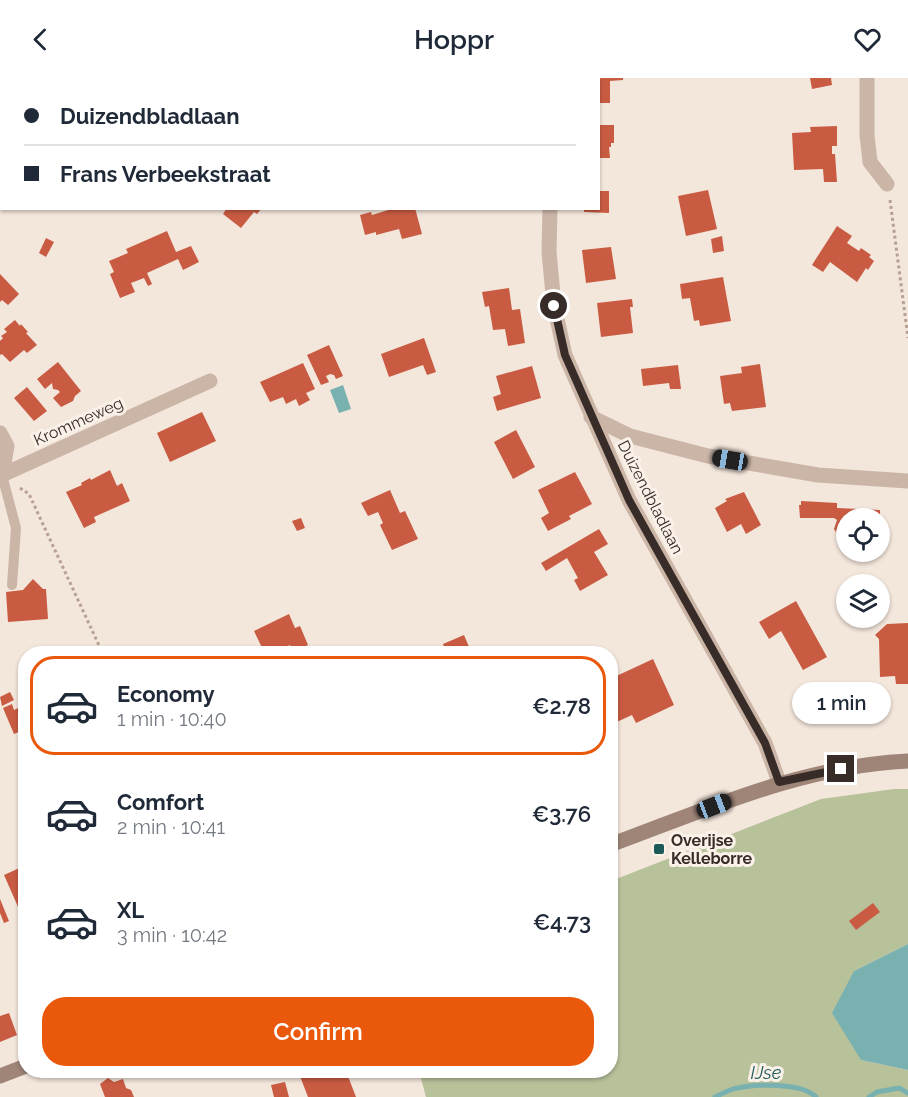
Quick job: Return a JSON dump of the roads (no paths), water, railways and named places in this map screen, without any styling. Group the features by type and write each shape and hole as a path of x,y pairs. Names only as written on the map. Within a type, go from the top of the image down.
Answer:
{"main road":[{"path":"618,842 779,782 831,771 908,761"},
{"path":"0,1076 18,1069"}],"street":[{"path":"867,78 867,135 870,162 887,184"},
{"name":"Duizendbladlaan","path":"550,210 549,252 554,306 565,355 629,500 765,743 779,782"},
{"name":"Krommeweg","path":"2,475 210,381"},
{"path":"591,417 630,436 708,456 818,475 908,481"},
{"path":"0,433 6,446 2,475"}],"lane":[{"path":"2,475 16,528 12,585"}],"water":[{"path":"343,385 351,409 339,413 330,390"},
{"path":"908,944 908,1070 861,1060 832,1013 854,971"}],"waterway":[{"name":"IJse","path":"715,1097 733,1089 765,1085 800,1089 816,1097"},
{"name":"IJse","path":"869,1097 877,1092 899,1088 908,1093"}],"place":[{"name":"Overijse Kelleborre","path":"659,849"}]}
